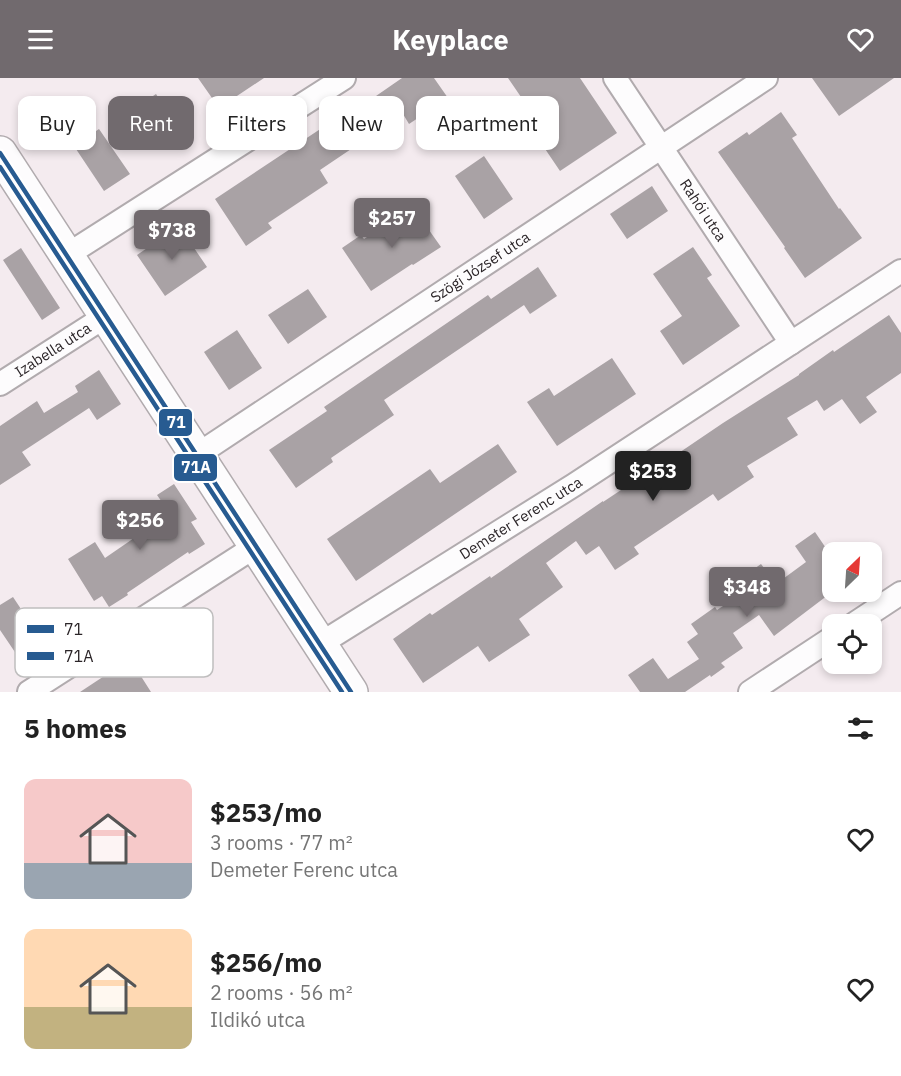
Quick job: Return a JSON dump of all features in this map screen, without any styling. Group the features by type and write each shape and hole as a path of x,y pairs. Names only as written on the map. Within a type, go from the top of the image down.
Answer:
{"street":[{"path":"67,255 344,78"},
{"name":"Rahói utca","path":"615,78 791,343"},
{"name":"Szögi József utca","path":"197,455 766,78"},
{"path":"0,153 351,692"},
{"name":"Demeter Ferenc utca","path":"320,644 574,485 901,271"},
{"name":"Izabella utca","path":"0,384 106,316"},
{"path":"160,608 256,546"},
{"path":"869,614 901,593"},
{"path":"750,692 822,645"},
{"path":"29,692 52,677"}],"building":[{"path":"198,78 264,78 237,96 211,96"},
{"path":"402,78 434,78 447,96 416,96 416,119 409,124 404,116 404,96 376,96"},
{"path":"508,78 580,78 617,133 560,171 546,150 559,150 559,96 520,96"},
{"path":"812,78 894,78 839,116"},
{"path":"781,112 797,135 792,138 839,209 862,238 805,278 718,152 747,132 749,135"},
{"path":"99,129 108,142 108,150 113,150 130,174 104,191 77,150 96,150 96,131"},
{"path":"319,130 319,150 350,150 320,170 328,183 268,223 272,228 246,246 215,199 289,150 307,150 307,138"},
{"path":"484,156 513,199 484,219 455,176"},
{"path":"652,186 668,211 627,239 610,214"},
{"path":"412,206 441,247 371,291 342,248 361,235 364,239"},
{"path":"179,226 207,267 165,296 137,255"},
{"path":"693,247 712,275 707,278 740,326 683,365 660,331 682,316 653,274"},
{"path":"21,248 60,308 42,320 3,260"},
{"path":"538,267 557,296 530,314 524,305 384,400 394,415 331,458 333,462 296,488 269,450 327,411 324,407 488,295 491,299"},
{"path":"308,289 327,317 288,344 268,315"},
{"path":"889,315 901,333 901,373 866,397 877,412 860,424 842,399 824,411 817,400 787,418 798,435 747,466 754,477 718,501 713,494 634,547 639,554 615,570 599,546 586,555 576,541 546,563 563,587 519,619 530,635 489,662 478,646 423,683 393,639 430,613 432,615 490,576 491,578 603,501"},
{"path":"237,330 262,368 229,390 204,352"},
{"path":"612,358 636,394 557,446 527,402 549,388 554,396"},
{"path":"99,370 121,404 97,420 89,408 22,452 31,465 0,485 0,426 37,401 44,413 78,392 75,386"},
{"path":"498,444 517,472 356,581 327,539 430,469 440,483"},
{"path":"174,484 197,519 191,522 205,544 189,554 188,552 109,607 102,596 94,601 68,559 95,542 105,558 137,536 131,527 164,505 157,495"},
{"path":"815,532 822,542 822,600 774,636 759,615 733,633 743,648 721,663 725,667 685,692 640,692 628,675 653,658 668,679 699,659 687,642 698,634 691,624 715,607 717,610 744,592 737,581 761,564 776,584 806,562 795,546"},
{"path":"13,597 20,608 15,608 15,652 0,630 0,605"},
{"path":"103,677 141,677 151,692 80,692"}],"transit line":[{"name":"71","path":"0,153 351,692"},
{"name":"71A","path":"0,167 342,692"}]}
